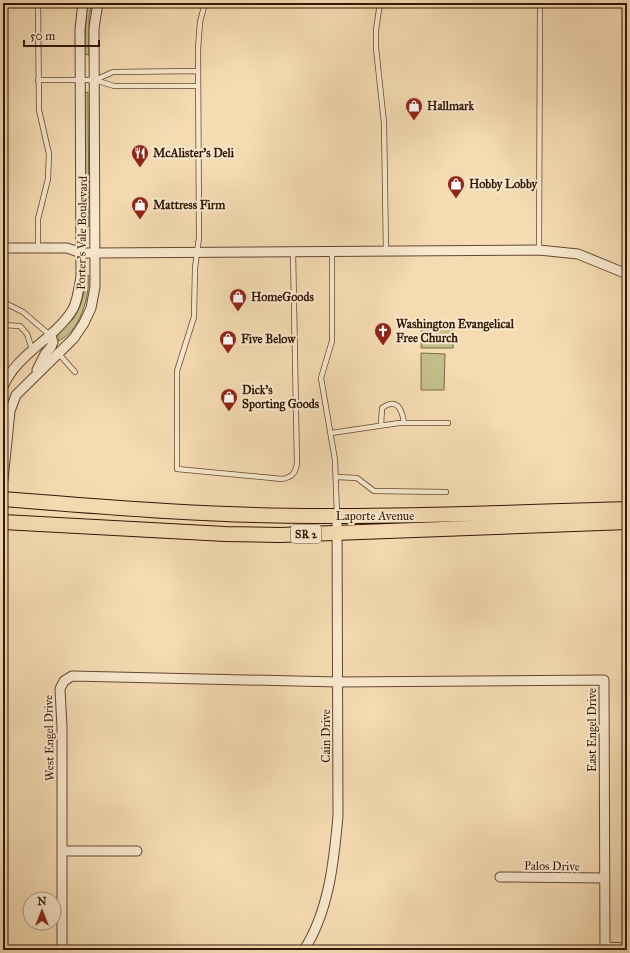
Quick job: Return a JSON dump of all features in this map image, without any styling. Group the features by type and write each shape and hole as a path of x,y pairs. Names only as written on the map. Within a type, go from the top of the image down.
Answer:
{"main road":[{"name":"Laporte Avenue","path":"3,499 224,514 337,516 461,515 627,510"},
{"name":"Laporte Avenue","path":"3,522 225,534 338,533 627,522"}],"street":[{"name":"Porter's Vale Boulevard","path":"3,387 18,364 51,336 73,308 78,295 81,276 80,29 83,3"},
{"name":"Porter's Vale Boulevard","path":"3,480 5,474 10,411 16,395 74,338 84,323 91,308 95,287 94,28 98,3"},
{"path":"3,248 67,248 81,253 539,250 578,254 627,274"},
{"path":"34,377 45,354 51,347 53,342 51,336"},
{"name":"Cain Drive","path":"304,950 309,942 325,900 334,858 338,816 337,516"},
{"name":"West Engel Drive","path":"62,950 63,851 62,727 60,689 64,681 72,676 338,682"},
{"name":"East Engel Drive","path":"338,682 604,680 605,948"},
{"path":"63,851 137,851"},
{"name":"Palos Drive","path":"500,877 605,878"},
{"path":"605,948 627,948"}],"lane":[{"path":"38,3 39,110 49,154 48,179 38,219 38,248"},
{"path":"205,3 200,22 198,71 200,238 195,268 194,317 177,371 177,469 282,478 290,477 295,473 297,464 293,252"},
{"path":"380,3 376,30 376,48 384,123 386,251"},
{"path":"539,250 540,3"},
{"path":"95,80 113,72 198,71"},
{"path":"38,80 95,80 114,86 198,86"},
{"path":"332,252 332,341 320,378 331,433 337,477 337,516"},
{"path":"3,302 23,312 51,336"},
{"path":"3,325 20,326 27,334 31,342 32,351"},
{"path":"58,353 75,372"},
{"path":"381,425 382,408 387,404 394,404 399,407 403,412 404,423"},
{"path":"331,433 404,423 448,424"},
{"path":"337,477 357,478 374,491 446,492"}],"shaded area":[{"path":"88,3 92,3 89,17 89,55 85,54 86,13"},
{"path":"88,92 89,226 87,227 85,93"},
{"path":"87,275 89,276 89,285 82,313 66,337 58,341 60,331 73,319 79,308 83,298"},
{"path":"422,325 454,326 453,348 421,348"},
{"path":"421,353 445,354 444,390 421,390"}],"place":[{"name":"Hallmark","path":"414,121"},
{"name":"McAlister's Deli","path":"140,168"},
{"name":"Hobby Lobby","path":"456,199"},
{"name":"Mattress Firm","path":"140,220"},
{"name":"HomeGoods","path":"238,312"},
{"name":"Washington Evangelical Free Church","path":"383,346"},
{"name":"Five Below","path":"228,354"},
{"name":"Dick's Sporting Goods","path":"229,412"}]}
